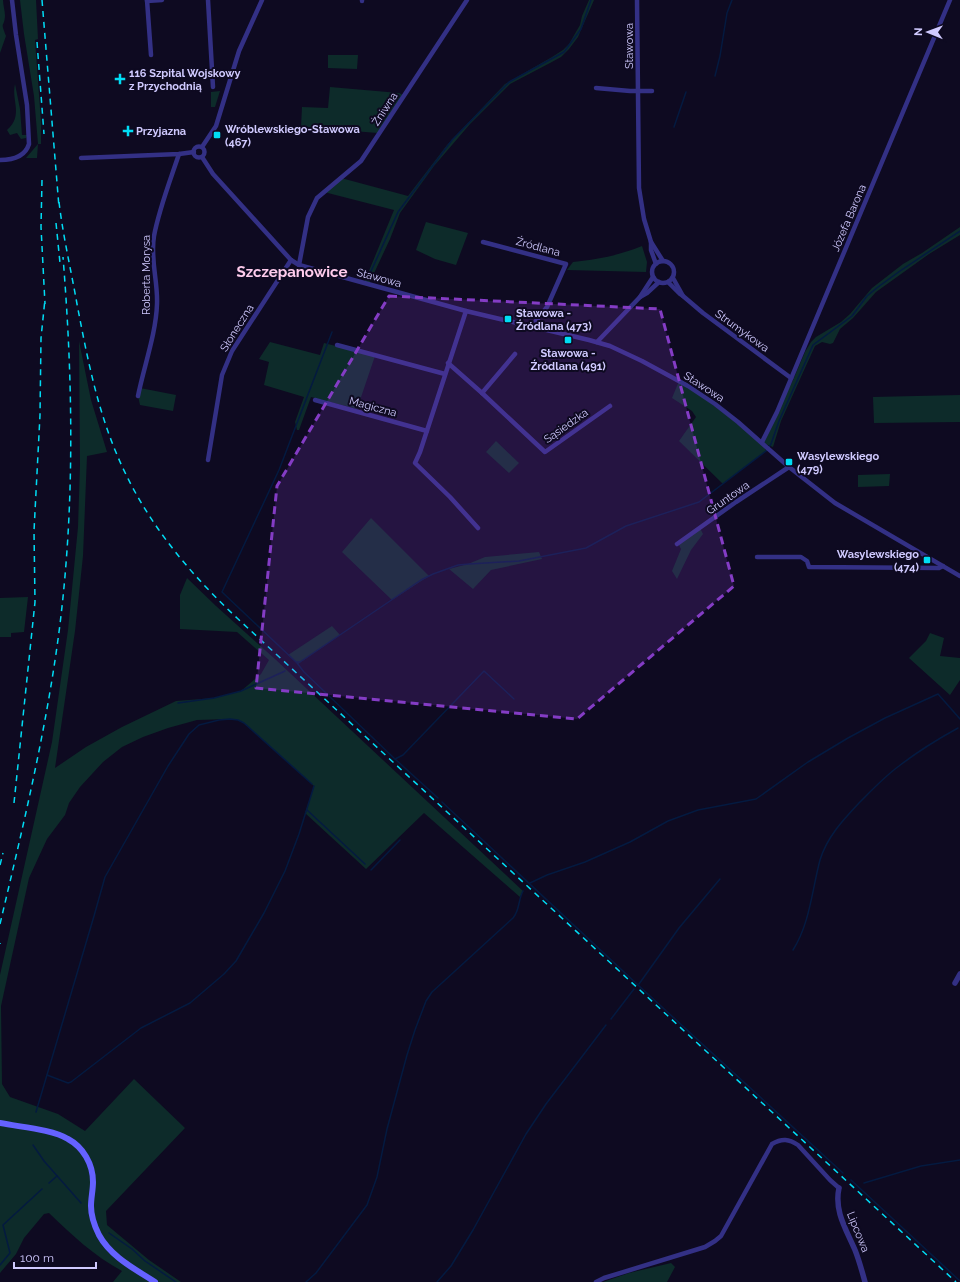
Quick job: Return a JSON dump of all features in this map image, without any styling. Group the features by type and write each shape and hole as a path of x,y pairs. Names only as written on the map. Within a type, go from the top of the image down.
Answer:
{"main road":[{"path":"0,1124 58,1134 68,1138 78,1146 86,1156 92,1169 93,1183 91,1209 93,1220 99,1236 116,1256 155,1282"}],"street":[{"path":"0,160 21,156 29,144 27,105 12,0"},
{"path":"151,55 147,0 162,0"},
{"path":"208,0 213,87"},
{"path":"194,152 197,147 202,147 212,133 218,119 239,51 262,0"},
{"name":"Żniwna","path":"299,265 308,217 317,198 361,161 467,0"},
{"name":"Stawowa","path":"637,0 639,188 644,219 651,242 651,250 656,264"},
{"name":"Józefa Barona","path":"762,442 791,378 950,0"},
{"path":"596,88 652,92"},
{"path":"194,152 197,156 202,156 205,153 202,147"},
{"path":"81,158 179,154 194,152"},
{"name":"Roberta Morysa","path":"138,396 157,311 157,287 153,255 154,238 179,154"},
{"name":"Stawowa","path":"202,156 213,174 291,260 299,265 466,311 597,342 610,346 642,361 688,386 715,404 762,442 789,467 835,503 960,576"},
{"name":"Źródlana","path":"483,242 566,264 547,307 532,326"},
{"name":"Stawowa","path":"651,242 663,261"},
{"name":"Słoneczna","path":"208,460 222,375 232,351 291,260"},
{"path":"640,297 643,290 653,277 653,269 656,264 663,261 672,265 674,271 673,278 668,282 659,282 653,277"},
{"name":"Strumykowa","path":"673,278 683,296"},
{"path":"597,342 640,297 659,282"},
{"name":"Strumykowa","path":"668,282 703,313 791,378"},
{"path":"466,311 415,463 450,497 478,528"},
{"path":"337,345 445,374"},
{"path":"482,393 515,354"},
{"name":"Sąsiedzka","path":"448,362 544,452 610,406"},
{"name":"Magiczna","path":"315,400 427,431"},
{"name":"Gruntowa","path":"677,544 789,467"},
{"path":"757,557 801,557 807,561 809,567 814,568 939,568 943,566"},
{"path":"955,983 960,974"},
{"path":"596,1282 604,1278 705,1247 715,1241 721,1236 772,1144 778,1140 787,1139 792,1141 839,1188"},
{"name":"Lipcowa","path":"839,1188 837,1201 841,1218 854,1248 865,1282"}],"highlighted area":[{"path":"389,296 660,309 734,586 577,719 256,688 277,486"}],"green space":[{"path":"0,0 3,0 5,20 3,26 6,36 0,53"},
{"path":"20,0 36,0 38,39 35,40 41,122 41,144 38,144 34,96"},
{"path":"589,0 594,0 578,37 569,49 561,57 510,84 470,124 434,166 400,213 390,239 369,284 364,283 394,210 324,192 341,178 408,196 447,145 505,84 552,57 569,44 580,25"},
{"path":"328,55 358,55 357,69 328,68"},
{"path":"15,84 20,109 22,135 27,135 26,138 21,139 17,133 10,135 7,130 15,119"},
{"path":"330,87 399,93 405,96 378,133 301,127 302,107 328,108"},
{"path":"220,91 215,107 211,107 211,92"},
{"path":"38,144 37,158 26,158"},
{"path":"426,222 468,233 456,265 435,259 416,250"},
{"path":"960,227 960,235 929,254 876,292 853,318 840,329 833,343 830,344 822,342 815,346 781,421 773,447 763,443 766,451 723,484 679,441 696,417 692,411 672,398 679,381 688,386 762,442 811,342 816,337 841,322 850,314 872,288 903,264"},
{"path":"642,246 647,262 646,272 567,270 573,262 608,257"},
{"path":"79,341 91,400 107,452 87,456 83,556 75,631 55,768 86,747 122,727 176,701 214,698 241,691 261,674 269,660 237,632 180,629 180,595 187,578 523,891 520,897 424,813 366,869 305,813 314,786 244,723 238,720 197,720 143,737 122,747 103,762 80,787 69,803 65,815 47,839 29,878 1,1006 2,1084 10,1097 58,1114 85,1131 134,1079 185,1128 106,1211 107,1225 149,1260 181,1282 113,1282 122,1271 93,1252 49,1213 44,1214 24,1238 16,1254 0,1273 0,975 52,742 68,630 78,527 80,465"},
{"path":"270,342 320,355 324,343 375,356 357,409 311,397 299,430 297,430 295,422 304,397 264,385 269,362 259,359"},
{"path":"140,388 176,395 173,411 140,405 138,396"},
{"path":"960,395 960,422 874,423 873,397"},
{"path":"496,441 519,463 509,473 486,452"},
{"path":"890,474 889,486 858,487 858,475"},
{"path":"371,518 429,576 392,600 342,552"},
{"path":"700,528 703,534 691,550 677,579 672,571 681,549 678,543"},
{"path":"539,552 542,559 491,570 473,589 449,569 468,564 485,557"},
{"path":"28,597 24,632 11,633 11,637 0,637 0,598"},
{"path":"332,626 340,635 298,664 288,655"},
{"path":"930,633 944,638 940,656 960,658 960,680 950,695 909,658 926,641"},
{"path":"671,1263 675,1267 667,1282 603,1282 629,1273"}],"waterway":[{"path":"367,280 398,212 452,140 509,82 564,52 581,29 591,0"},
{"path":"715,76 727,13 732,0"},
{"path":"674,127 686,92"},
{"path":"332,332 279,470 222,592 296,662 300,662 421,580 433,574 458,565 519,561 586,548 626,526 699,502 766,451 771,444 779,421 813,345 852,316 867,296 878,287 960,231"},
{"path":"297,663 304,672 395,759 403,755 484,671 514,699"},
{"path":"178,703 214,698 241,691 285,671"},
{"path":"530,883 547,875 585,862 630,842 668,821 698,810 756,799 808,762 848,738 885,718 938,694 960,719"},
{"path":"36,1112 105,877 168,766 189,734 199,725 219,720 238,720 244,723 312,784"},
{"path":"793,950 799,940 807,918 820,860 831,836 836,829 859,803 894,770 935,741 958,728"},
{"path":"395,759 438,798"},
{"path":"47,1075 68,1083 71,1082 141,1028 190,1003 224,974 236,961 264,913 285,871 299,834 314,786"},
{"path":"442,802 638,985 843,1173"},
{"path":"307,810 365,864"},
{"path":"371,870 400,840"},
{"path":"639,984 679,928 720,879"},
{"path":"306,1282 316,1273 367,1205 377,1177 387,1129 407,1055 426,1001 432,992 513,918 517,912 523,891"},
{"path":"611,1019 634,989"},
{"path":"437,1282 451,1266 473,1230 526,1134 546,1104 606,1025"},
{"path":"33,1145 44,1161 81,1203"},
{"path":"864,1183 921,1166 960,1160"},
{"path":"49,1183 57,1176"},
{"path":"851,1180 960,1281"},
{"path":"0,1265 10,1253 3,1225 42,1189"},
{"path":"109,1233 132,1249 145,1261 176,1282"}],"railway":[{"path":"42,0 59,207"},
{"path":"37,42 44,134"},
{"path":"42,180 41,227 45,304"},
{"path":"59,202 80,322 96,393 107,428 113,445 136,494 150,517 181,559 217,599 237,618 956,1282"},
{"path":"56,223 60,263"},
{"path":"0,924 48,706 59,632 64,585 68,538 71,444 69,351 63,257"},
{"path":"14,803 35,602 34,531 40,415 41,338 45,299"},
{"path":"0,865 3,853"}],"place":[{"name":"116 Szpital Wojskowy z Przychodnią","path":"120,79"},
{"name":"Przyjazna","path":"128,131"},
{"name":"Wróblewskiego-Stawowa (467)","path":"217,135"},
{"name":"Stawowa - Źródlana (473)","path":"508,319"},
{"name":"Stawowa - Źródlana (491)","path":"568,340"},
{"name":"Wasylewskiego (479)","path":"789,462"},
{"name":"Wasylewskiego (474)","path":"927,560"}],"district":[{"name":"Szczepanowice","path":"292,272"}]}
